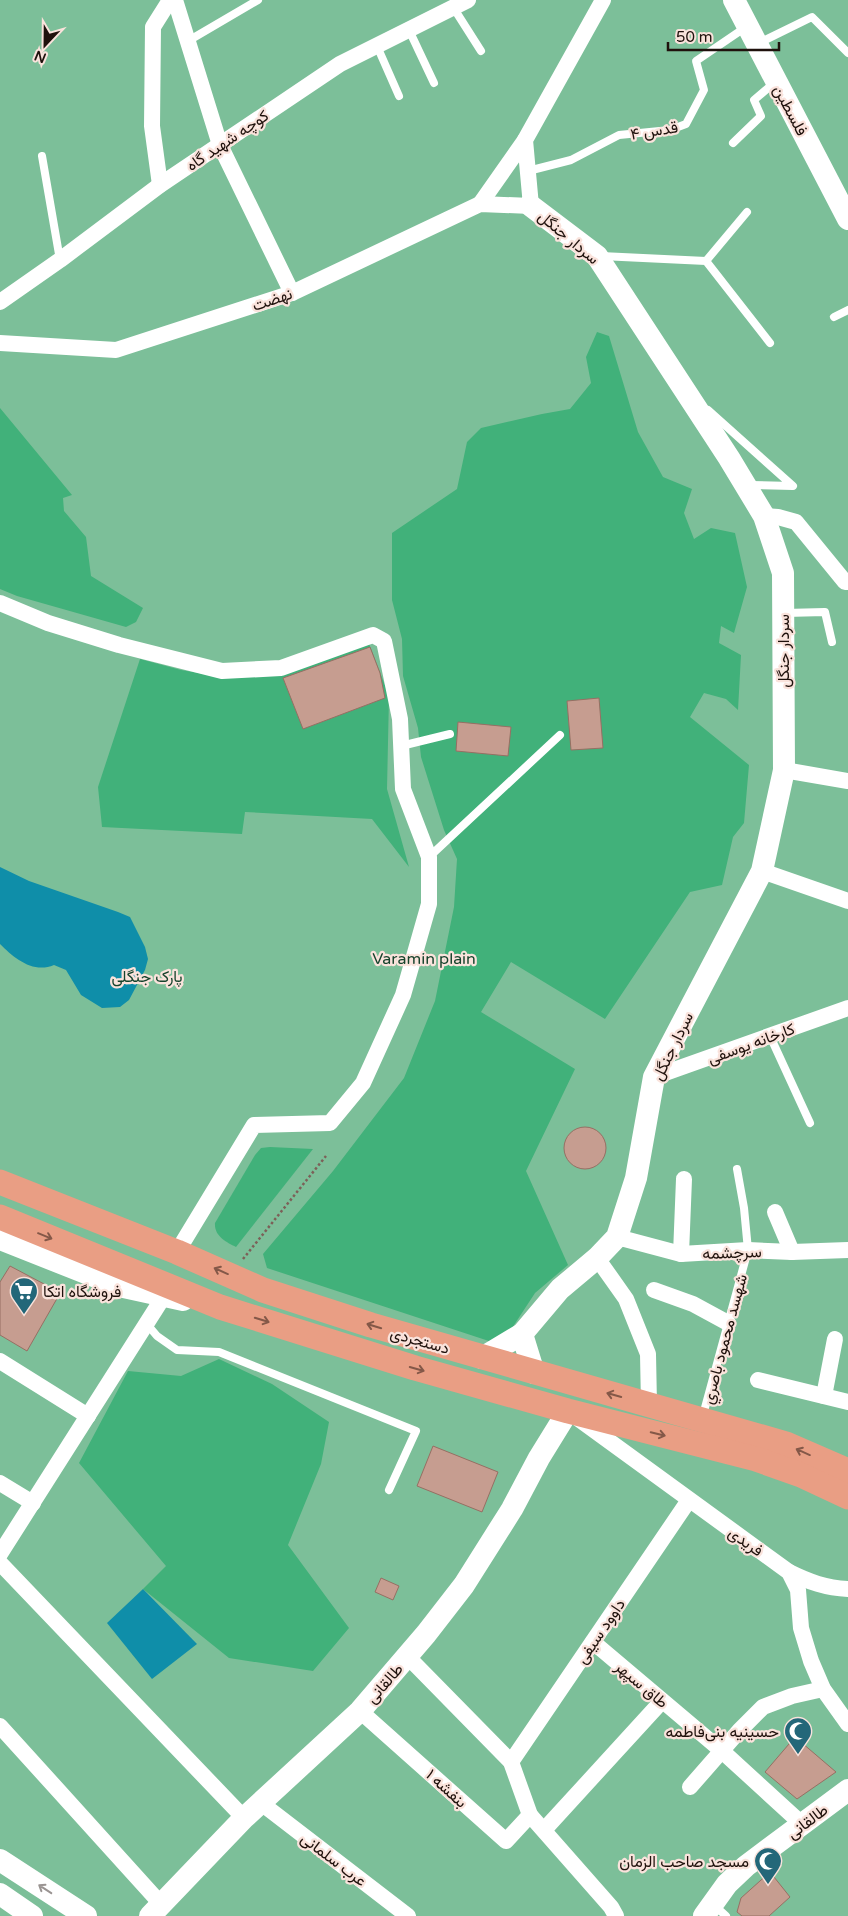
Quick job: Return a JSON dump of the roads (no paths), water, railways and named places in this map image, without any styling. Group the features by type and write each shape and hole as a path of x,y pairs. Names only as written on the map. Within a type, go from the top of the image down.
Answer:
{"main road":[{"name":"دستجردی","path":"0,1182 177,1252 263,1290 371,1326 786,1444 848,1471"},
{"name":"دستجردی","path":"0,1217 220,1307 414,1368 568,1411 756,1459 801,1475 848,1497"}],"street":[{"path":"160,185 152,126 153,27 170,0"},
{"path":"175,0 220,145 292,293"},
{"path":"480,204 524,140 603,0"},
{"name":"فلسطین","path":"734,0 848,219"},
{"name":"کوچه شهید گاه","path":"0,302 60,260 160,185 340,64 460,4"},
{"name":"سردار جنگل","path":"482,1358 522,1334 560,1289 597,1258 617,1237 636,1178 654,1077 762,871 784,770 783,572 764,516 684,388 597,256 531,206 524,140"},
{"name":"نهضت","path":"0,344 116,350 292,293 480,204 531,206"},
{"path":"764,516 778,517 796,522 845,582 848,582"},
{"path":"0,603 48,623 119,645 222,670 280,668 373,635 384,641 400,719 403,789 430,857 429,904 404,995 363,1082 330,1123 254,1125 177,1252"},
{"path":"784,770 848,781"},
{"path":"762,871 848,901"},
{"name":"کارخانه یوسفی","path":"654,1077 848,1008"},
{"path":"681,1254 684,1178"},
{"path":"775,1212 792,1252"},
{"name":"سرچشمه","path":"617,1237 681,1254 748,1250 792,1252 848,1250"},
{"path":"0,1238 119,1286 220,1307"},
{"path":"597,1258 626,1299 648,1354 649,1405"},
{"path":"654,1290 693,1304 728,1323"},
{"path":"0,1554 164,1296"},
{"path":"522,1334 534,1373"},
{"path":"824,1396 836,1339"},
{"path":"0,1361 88,1416"},
{"path":"758,1380 848,1402"},
{"name":"فریدی","path":"568,1411 789,1572 811,1582 834,1588 848,1589"},
{"name":"طالقانی","path":"156,1910 252,1810 360,1711 407,1656 464,1585 512,1509 539,1458 568,1411"},
{"path":"0,1483 32,1503"},
{"name":"داوود سیفی","path":"511,1762 689,1500"},
{"name":"عرب سلمانی","path":"0,1563 252,1810 408,1916"},
{"path":"789,1572 798,1590 801,1628 811,1661 823,1689 848,1724"},
{"name":"طاق سپهر","path":"593,1642 722,1751 803,1825"},
{"path":"407,1656 511,1762 530,1815 611,1907 616,1916"},
{"path":"690,1787 763,1707 792,1696 823,1689"},
{"path":"544,1830 662,1701"},
{"name":"بنفشه ۱","path":"360,1711 506,1841 530,1815"},
{"path":"0,1726 156,1910"},
{"name":"طالقانی","path":"714,1912 727,1884 746,1866 848,1790"},
{"path":"0,1860 86,1916"},
{"path":"0,1894 32,1916"}],"lane":[{"path":"188,41 258,0"},
{"path":"460,4 480,51"},
{"path":"753,35 812,16 848,53"},
{"path":"408,30 434,84"},
{"name":"قدس ۴","path":"528,171 571,160 620,135 670,130 686,124 704,90 696,61 753,35"},
{"path":"377,46 400,96"},
{"path":"733,143 761,116 754,100 776,82"},
{"path":"42,156 60,260"},
{"path":"706,261 747,212"},
{"path":"597,256 706,261 770,343"},
{"path":"834,318 848,310"},
{"path":"684,388 793,486 745,485"},
{"path":"783,613 825,612 832,642"},
{"path":"401,746 450,734"},
{"path":"430,857 560,735"},
{"path":"770,1036 810,1123"},
{"name":"شهسد محمود باصري","path":"701,1420 748,1250 744,1208 737,1169"},
{"path":"146,1323 156,1336 177,1350 219,1352 416,1431 389,1490"}],"water":[{"path":"0,867 29,881 130,917 145,947 148,959 145,970 129,1000 120,1007 102,1008 81,995 66,970 54,965 46,967 31,966 18,959 0,944"},
{"path":"143,1589 197,1644 152,1679 107,1623"}],"place":[{"name":"فروشگاه اتکا","path":"24,1315"},
{"name":"حسینیه بنی‌فاطمه","path":"798,1755"},
{"name":"مسجد صاحب الزمان","path":"768,1885"}],"park label":[{"name":"Varamin plain","path":"424,958"},
{"name":"پارک جنگلی","path":"147,976"}]}
